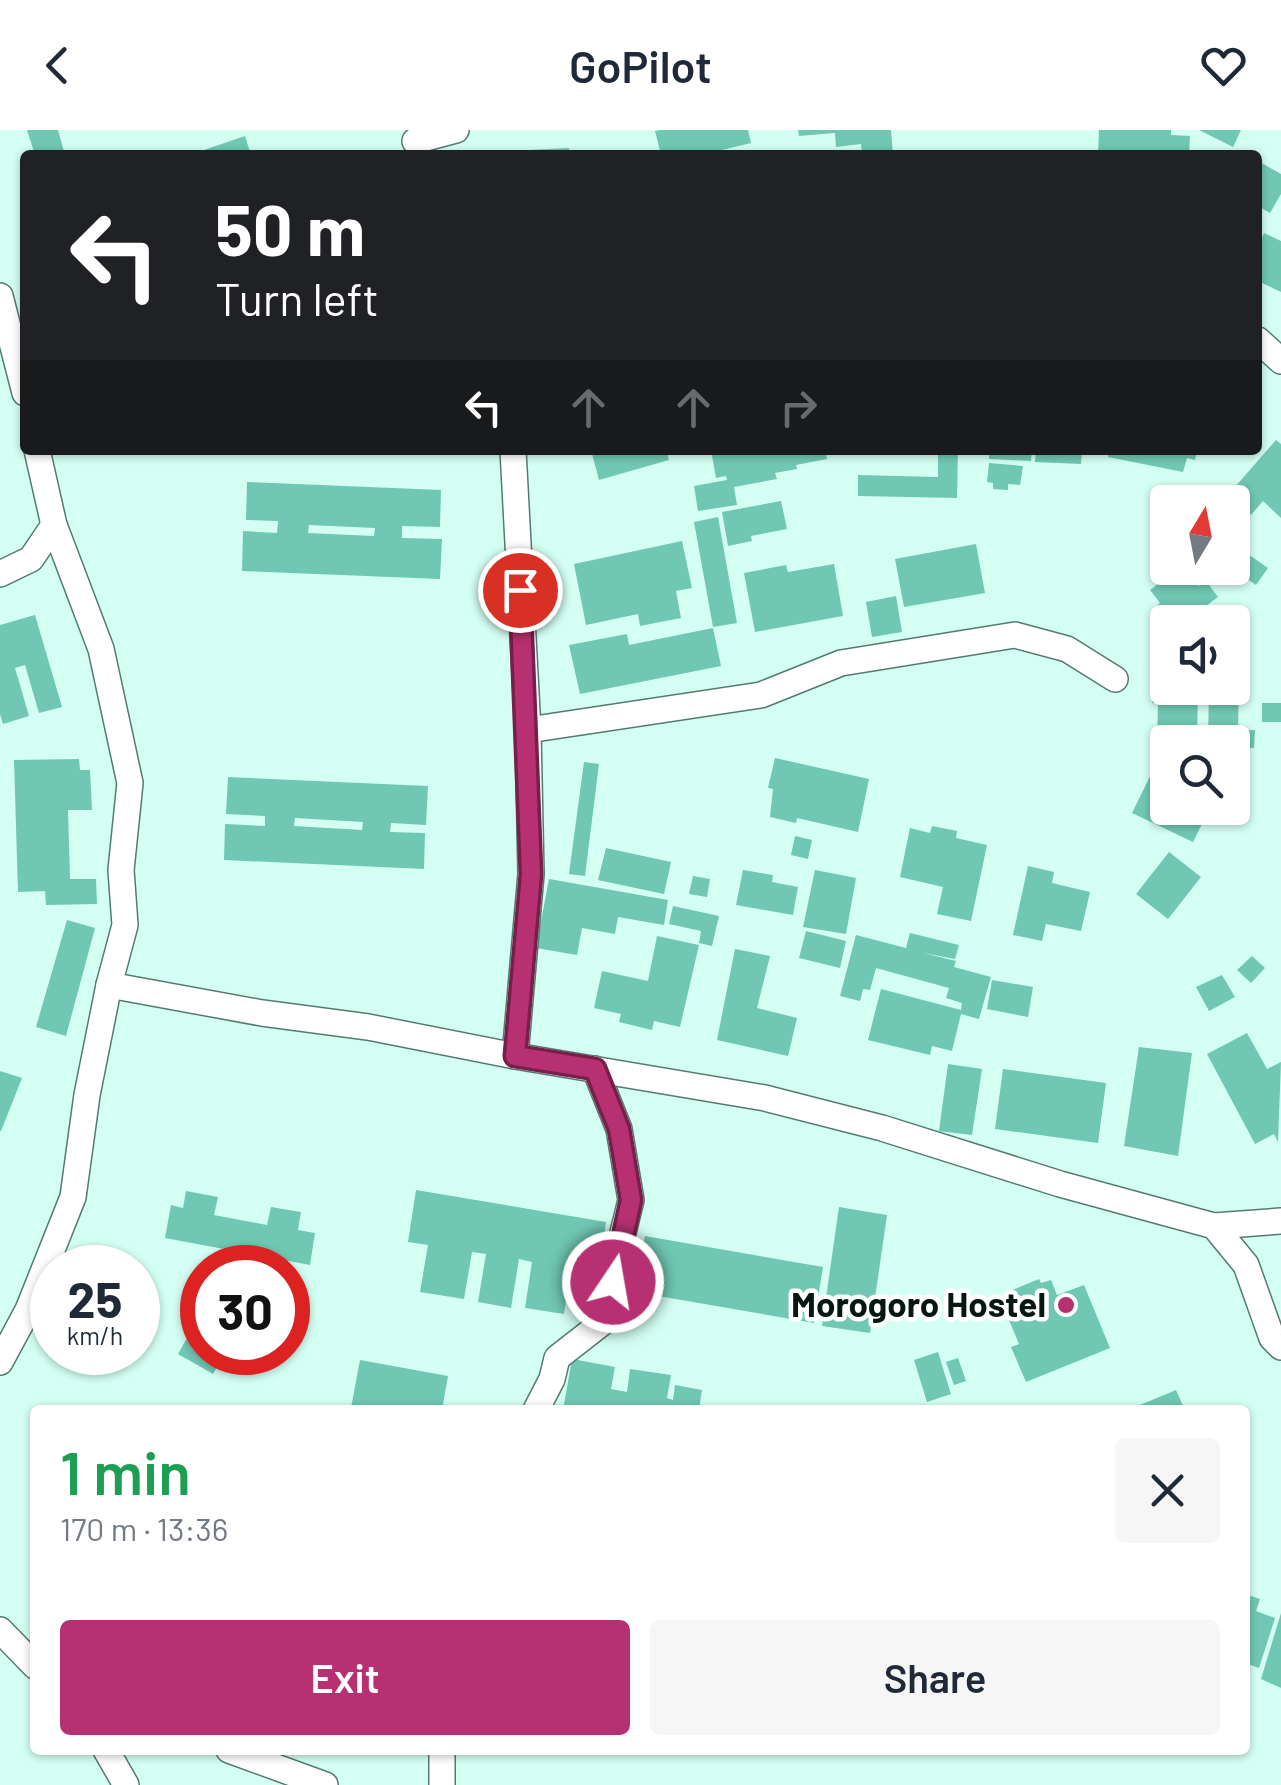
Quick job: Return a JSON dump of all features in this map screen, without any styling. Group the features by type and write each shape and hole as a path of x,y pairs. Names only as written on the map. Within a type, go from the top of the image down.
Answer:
{"street":[{"path":"416,142 456,130"},
{"path":"0,296 20,373"},
{"path":"1262,344 1281,361"},
{"path":"0,1362 28,1310 73,1197 87,1095 125,925 121,870 130,782 101,650 54,524 38,455"},
{"path":"513,455 528,730 531,874 515,1056"},
{"path":"0,574 31,559 54,524"},
{"path":"528,730 761,695 841,664 1015,636 1067,649 1115,679"},
{"path":"109,985 262,1013 368,1026 515,1056 764,1098 882,1128 1060,1184 1214,1226 1281,1221"},
{"path":"539,1405 552,1379 557,1358 606,1318 631,1200 619,1129 595,1069"},
{"path":"1214,1226 1246,1265 1272,1338 1281,1348"},
{"path":"0,1630 30,1661"},
{"path":"109,1755 126,1785"},
{"path":"243,1755 326,1785"},
{"path":"442,1755 442,1785"}],"building":[{"path":"27,130 58,130 64,150 33,150"},
{"path":"748,130 751,143 722,150 660,150 655,131"},
{"path":"798,130 891,130 893,150 862,150 861,144 836,147 835,133 799,136"},
{"path":"1099,130 1171,130 1171,135 1190,136 1189,150 1098,150"},
{"path":"1199,130 1241,130 1233,147"},
{"path":"245,136 249,150 204,150"},
{"path":"1262,163 1281,174 1281,194 1270,213 1262,208"},
{"path":"1264,233 1281,241 1281,292 1262,283"},
{"path":"1276,440 1281,444 1281,518 1263,501 1251,515 1250,485 1237,485"},
{"path":"592,455 668,455 669,460 599,480"},
{"path":"712,455 826,455 827,459 775,473 777,479 734,487 737,505 698,511 694,486 727,480 726,476 716,478"},
{"path":"938,455 958,455 957,498 858,496 858,475 938,477"},
{"path":"989,455 1032,455 1031,461 989,459"},
{"path":"1036,455 1082,455 1081,464 1035,462"},
{"path":"1196,455 1195,460 1187,458 1183,472 1108,457"},
{"path":"989,463 1023,466 1020,485 1008,484 1008,490 993,489 993,483 987,482"},
{"path":"247,482 441,490 440,527 402,526 402,538 442,539 440,579 242,571 243,531 277,533 278,521 246,520","holes":["309,525 375,528 374,536 308,533"]},
{"path":"781,501 787,529 751,536 752,541 728,546 722,512"},
{"path":"718,517 737,623 713,627 694,522"},
{"path":"682,541 692,588 676,591 681,618 640,626 638,614 586,625 574,564"},
{"path":"976,544 985,593 904,607 895,559"},
{"path":"1250,556 1268,568 1256,585 1250,581"},
{"path":"834,564 843,616 755,632 744,573 786,565 788,572"},
{"path":"1157,585 1209,585 1218,597 1207,605 1158,605 1150,590"},
{"path":"896,596 902,632 872,637 866,602"},
{"path":"35,615 62,707 39,713 25,665 15,668 29,716 3,724 0,625"},
{"path":"713,628 721,666 580,694 569,645 627,634 629,645"},
{"path":"1262,703 1281,703 1281,722 1262,722"},
{"path":"1158,705 1198,705 1197,725 1157,725"},
{"path":"1209,705 1239,705 1238,725 1208,725"},
{"path":"1250,730 1255,730 1254,748 1250,748"},
{"path":"775,758 869,779 858,832 797,818 796,823 770,817 773,789 768,788"},
{"path":"79,759 80,770 90,770 92,810 68,810 70,879 96,879 97,904 46,905 45,891 18,892 14,760"},
{"path":"584,762 599,764 585,876 569,874"},
{"path":"1150,776 1150,822 1132,813"},
{"path":"228,777 428,786 426,825 391,823 390,832 425,833 424,869 224,860 225,824 265,826 265,816 226,814","holes":["295,818 363,822 362,830 294,826"]},
{"path":"1157,825 1202,825 1193,842"},
{"path":"932,826 957,831 956,838 987,845 971,921 937,914 943,887 900,877 910,828 930,833"},
{"path":"795,836 812,840 808,859 791,855"},
{"path":"606,848 671,862 664,894 598,880"},
{"path":"1169,852 1201,877 1168,919 1136,894"},
{"path":"1028,866 1054,872 1052,883 1090,892 1081,931 1046,924 1042,941 1013,935"},
{"path":"743,870 773,875 772,882 798,887 793,915 736,905"},
{"path":"815,870 856,878 846,934 803,927"},
{"path":"693,876 710,879 707,897 689,894"},
{"path":"549,879 668,900 664,925 618,917 615,934 582,928 577,955 536,948"},
{"path":"673,906 719,916 712,946 699,943 701,931 669,924"},
{"path":"67,920 95,928 66,1036 36,1027"},
{"path":"806,931 846,941 840,968 799,958"},
{"path":"910,933 959,945 955,959 923,953 956,961 954,967 991,977 979,1019 961,1014 952,1051 932,1046 930,1055 868,1040 881,989 961,1010 962,1003 946,998 949,988 876,968 870,990 863,989 860,1001 840,996 856,935 906,948"},
{"path":"657,936 699,945 680,1027 654,1021 652,1030 619,1022 621,1014 594,1008 602,971 648,981"},
{"path":"735,949 770,956 757,1008 797,1018 788,1056 717,1040"},
{"path":"1252,956 1265,968 1251,983 1237,970"},
{"path":"1222,975 1235,997 1209,1011 1196,987"},
{"path":"992,980 1033,987 1028,1017 987,1009"},
{"path":"1247,1033 1267,1069 1281,1062 1278,1142 1274,1134 1255,1144 1207,1054"},
{"path":"1139,1047 1192,1053 1178,1156 1124,1146"},
{"path":"948,1064 982,1069 972,1135 939,1131"},
{"path":"1003,1069 1106,1083 1098,1143 995,1129"},
{"path":"0,1071 22,1078 1,1131 0,1131"},
{"path":"416,1190 606,1222 599,1273 571,1268 564,1314 525,1308 532,1262 519,1259 511,1308 478,1302 486,1254 472,1252 464,1299 420,1292 428,1245 408,1242"},
{"path":"186,1191 218,1197 214,1215 267,1225 271,1207 301,1212 298,1230 315,1233 310,1265 310,1245 203,1245 165,1238 171,1205 183,1208"},
{"path":"839,1207 887,1215 870,1333 822,1326"},
{"path":"645,1236 823,1267 814,1323 635,1292"},
{"path":"1039,1279 1041,1283 1051,1280 1057,1295 1084,1285 1110,1348 1026,1382 1011,1347 1019,1344 1004,1308 1010,1305 1005,1293"},
{"path":"938,1352 951,1394 927,1402 914,1360"},
{"path":"958,1358 966,1381 954,1385 946,1362"},
{"path":"572,1359 615,1367 611,1389 627,1392 630,1369 671,1375 667,1398 673,1400 675,1385 702,1390 700,1405 564,1405"},
{"path":"360,1360 448,1376 443,1405 352,1405"},
{"path":"1176,1390 1183,1405 1140,1405"},
{"path":"1250,1596 1260,1599 1256,1611 1275,1618 1259,1668 1250,1665"},
{"path":"1281,1613 1281,1688 1261,1679"}],"place":[{"name":"Morogoro Hostel","path":"1066,1305"}],"route":[{"path":"520,590 531,874 515,1056 595,1069 619,1129 631,1200 613,1282"}]}
